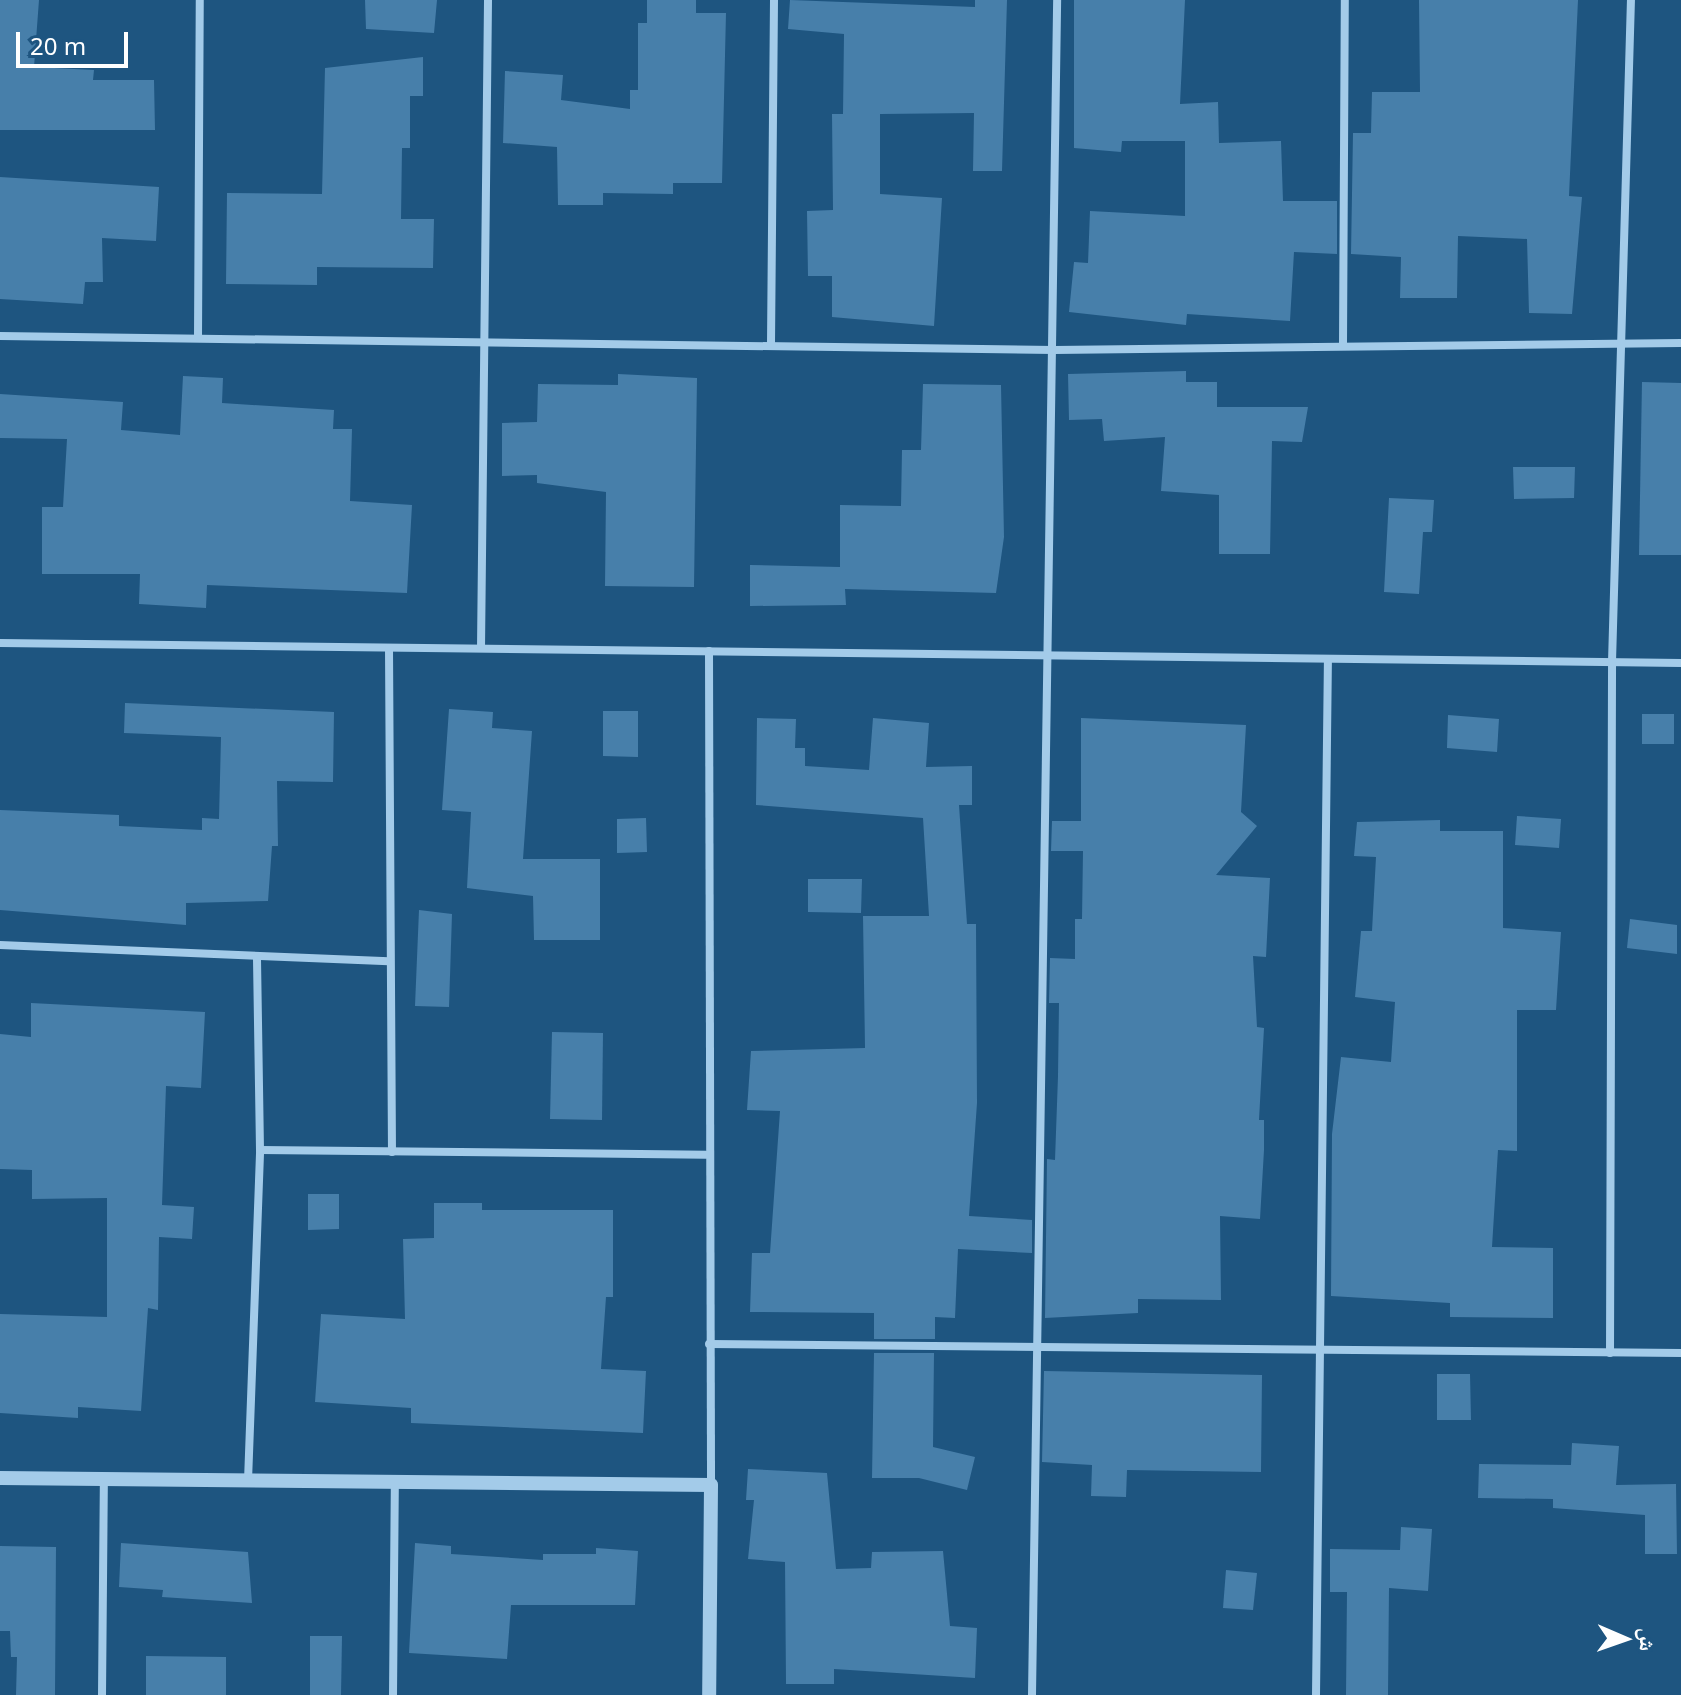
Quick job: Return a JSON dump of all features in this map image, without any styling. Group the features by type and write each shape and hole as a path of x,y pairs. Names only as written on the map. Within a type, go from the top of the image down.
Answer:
{"street":[{"path":"198,337 200,0"},
{"path":"481,648 488,0"},
{"path":"771,344 774,0"},
{"path":"1032,1695 1052,655 1057,0"},
{"path":"1343,345 1345,0"},
{"path":"1610,1353 1612,662 1631,0"},
{"path":"0,336 485,338 1054,350 1621,341 1681,343"},
{"path":"0,643 1681,663"},
{"path":"389,648 392,1152"},
{"path":"709,651 706,1155 711,1485 709,1695"},
{"path":"1316,1695 1328,659"},
{"path":"0,945 389,961"},
{"path":"248,1481 260,1150 257,957"},
{"path":"260,1150 706,1155"},
{"path":"709,1344 1039,1344 1681,1353"},
{"path":"0,1478 711,1485"},
{"path":"102,1695 104,1479"},
{"path":"393,1695 395,1482"}],"building":[{"path":"0,0 39,0 34,67 94,70 93,80 154,80 155,130 0,130"},
{"path":"365,0 437,0 434,33 366,29"},
{"path":"647,0 696,0 696,13 726,13 722,183 673,183 673,194 603,193 603,205 558,205 557,147 503,143 505,71 563,75 561,100 630,109 630,90 638,90 638,23 647,23"},
{"path":"790,0 975,7 975,0 1007,0 1002,171 973,171 974,113 880,114 880,194 942,198 934,326 832,317 832,276 808,276 807,211 833,210 832,114 843,114 844,34 788,29"},
{"path":"1074,0 1185,0 1180,104 1218,102 1219,143 1281,141 1283,201 1337,201 1337,254 1294,252 1290,321 1187,314 1186,325 1069,312 1074,262 1088,263 1090,211 1185,216 1185,141 1122,141 1121,152 1074,148"},
{"path":"1419,0 1578,0 1569,196 1582,197 1572,314 1529,313 1527,239 1458,236 1457,298 1400,298 1401,257 1351,254 1353,133 1371,133 1372,92 1420,92"},
{"path":"423,57 423,96 410,96 410,148 402,148 401,219 434,219 433,268 317,267 317,285 226,284 227,193 322,194 325,68"},
{"path":"0,177 159,187 156,241 102,238 103,282 85,282 83,304 0,299"},
{"path":"1186,371 1186,382 1217,382 1217,407 1308,407 1302,442 1272,441 1270,554 1219,554 1219,495 1161,491 1165,437 1104,441 1102,419 1069,420 1068,374"},
{"path":"618,374 697,378 694,587 605,586 606,492 537,483 537,475 502,476 502,423 537,422 538,384 618,385"},
{"path":"183,376 223,378 222,403 334,410 333,429 352,429 350,501 412,505 407,593 207,585 206,608 139,604 140,574 42,574 42,507 63,507 67,439 0,438 0,394 123,402 121,430 180,435"},
{"path":"1642,382 1681,383 1681,555 1639,555"},
{"path":"923,384 1001,385 1004,537 996,593 845,589 846,605 750,606 750,565 840,567 840,505 901,506 902,450 921,450"},
{"path":"1513,467 1575,467 1574,498 1514,499"},
{"path":"1389,498 1434,500 1432,532 1423,532 1419,594 1384,592"},
{"path":"125,703 334,712 333,782 277,781 278,846 272,846 268,901 186,903 186,925 0,910 0,810 119,815 119,826 202,830 202,818 219,819 221,737 124,733"},
{"path":"449,709 493,712 492,728 532,731 523,859 600,859 600,940 534,940 533,896 467,888 471,812 442,810"},
{"path":"603,711 638,711 638,757 603,756"},
{"path":"1642,714 1674,714 1674,744 1642,744"},
{"path":"1448,715 1499,719 1497,752 1447,748"},
{"path":"757,718 796,719 795,748 805,748 805,766 869,770 873,718 929,723 926,767 972,766 972,805 959,805 967,924 976,924 977,1103 969,1216 1032,1220 1032,1253 958,1249 955,1318 935,1317 935,1339 874,1339 874,1313 750,1312 752,1253 770,1253 780,1111 747,1110 751,1051 865,1048 863,916 929,916 923,818 756,805"},
{"path":"1081,718 1246,725 1241,812 1257,826 1216,875 1270,878 1266,957 1253,956 1257,1027 1264,1028 1259,1120 1264,1120 1260,1219 1220,1216 1221,1300 1138,1299 1138,1313 1045,1318 1047,1159 1055,1160 1058,1076 1059,1003 1049,1003 1050,958 1075,959 1075,919 1082,919 1083,851 1051,851 1052,821 1081,821"},
{"path":"1517,816 1561,819 1559,848 1515,845"},
{"path":"646,818 647,852 617,853 617,819"},
{"path":"1440,820 1440,831 1503,831 1503,928 1561,932 1556,1010 1517,1010 1517,1151 1498,1150 1492,1247 1553,1248 1553,1318 1450,1317 1450,1303 1331,1296 1332,1134 1341,1057 1391,1062 1395,1002 1355,997 1361,931 1372,931 1376,857 1354,856 1357,822"},
{"path":"808,879 862,879 861,913 808,912"},
{"path":"419,910 452,914 449,1007 415,1006"},
{"path":"1630,919 1677,925 1677,954 1627,948"},
{"path":"31,1003 205,1012 201,1088 166,1086 162,1205 194,1207 192,1239 159,1237 158,1310 148,1308 141,1411 78,1407 78,1418 0,1413 0,1314 107,1317 107,1198 32,1199 32,1170 0,1169 0,1034 31,1037"},
{"path":"552,1032 603,1033 602,1120 550,1119"},
{"path":"308,1194 339,1194 339,1229 308,1230"},
{"path":"434,1203 482,1203 482,1210 613,1210 613,1297 606,1297 601,1369 646,1371 643,1433 411,1423 411,1408 315,1402 321,1314 405,1319 403,1239 434,1238"},
{"path":"874,1353 934,1353 933,1447 975,1457 967,1490 919,1478 872,1478"},
{"path":"1044,1371 1262,1375 1261,1472 1127,1470 1126,1497 1091,1496 1092,1465 1042,1462"},
{"path":"1437,1374 1470,1374 1471,1420 1437,1420"},
{"path":"1572,1443 1619,1446 1616,1485 1676,1484 1677,1554 1645,1554 1645,1515 1553,1508 1553,1499 1478,1498 1479,1464 1571,1465"},
{"path":"748,1469 827,1473 836,1569 871,1568 872,1552 943,1551 950,1626 977,1628 975,1678 834,1669 834,1684 786,1684 785,1562 748,1559 754,1500 746,1500"},
{"path":"1401,1527 1432,1529 1428,1591 1389,1588 1388,1695 1346,1695 1347,1592 1330,1592 1330,1549 1400,1550"},
{"path":"121,1543 248,1552 252,1603 162,1597 163,1590 119,1587"},
{"path":"415,1543 451,1546 451,1554 543,1560 543,1554 596,1554 596,1548 638,1551 635,1605 511,1605 507,1659 409,1653"},
{"path":"0,1546 56,1547 55,1695 16,1695 17,1657 11,1657 10,1631 0,1631"},
{"path":"1226,1570 1257,1573 1253,1610 1223,1608"},
{"path":"310,1636 342,1636 341,1695 310,1695"},
{"path":"146,1656 226,1657 226,1695 146,1695"}]}
